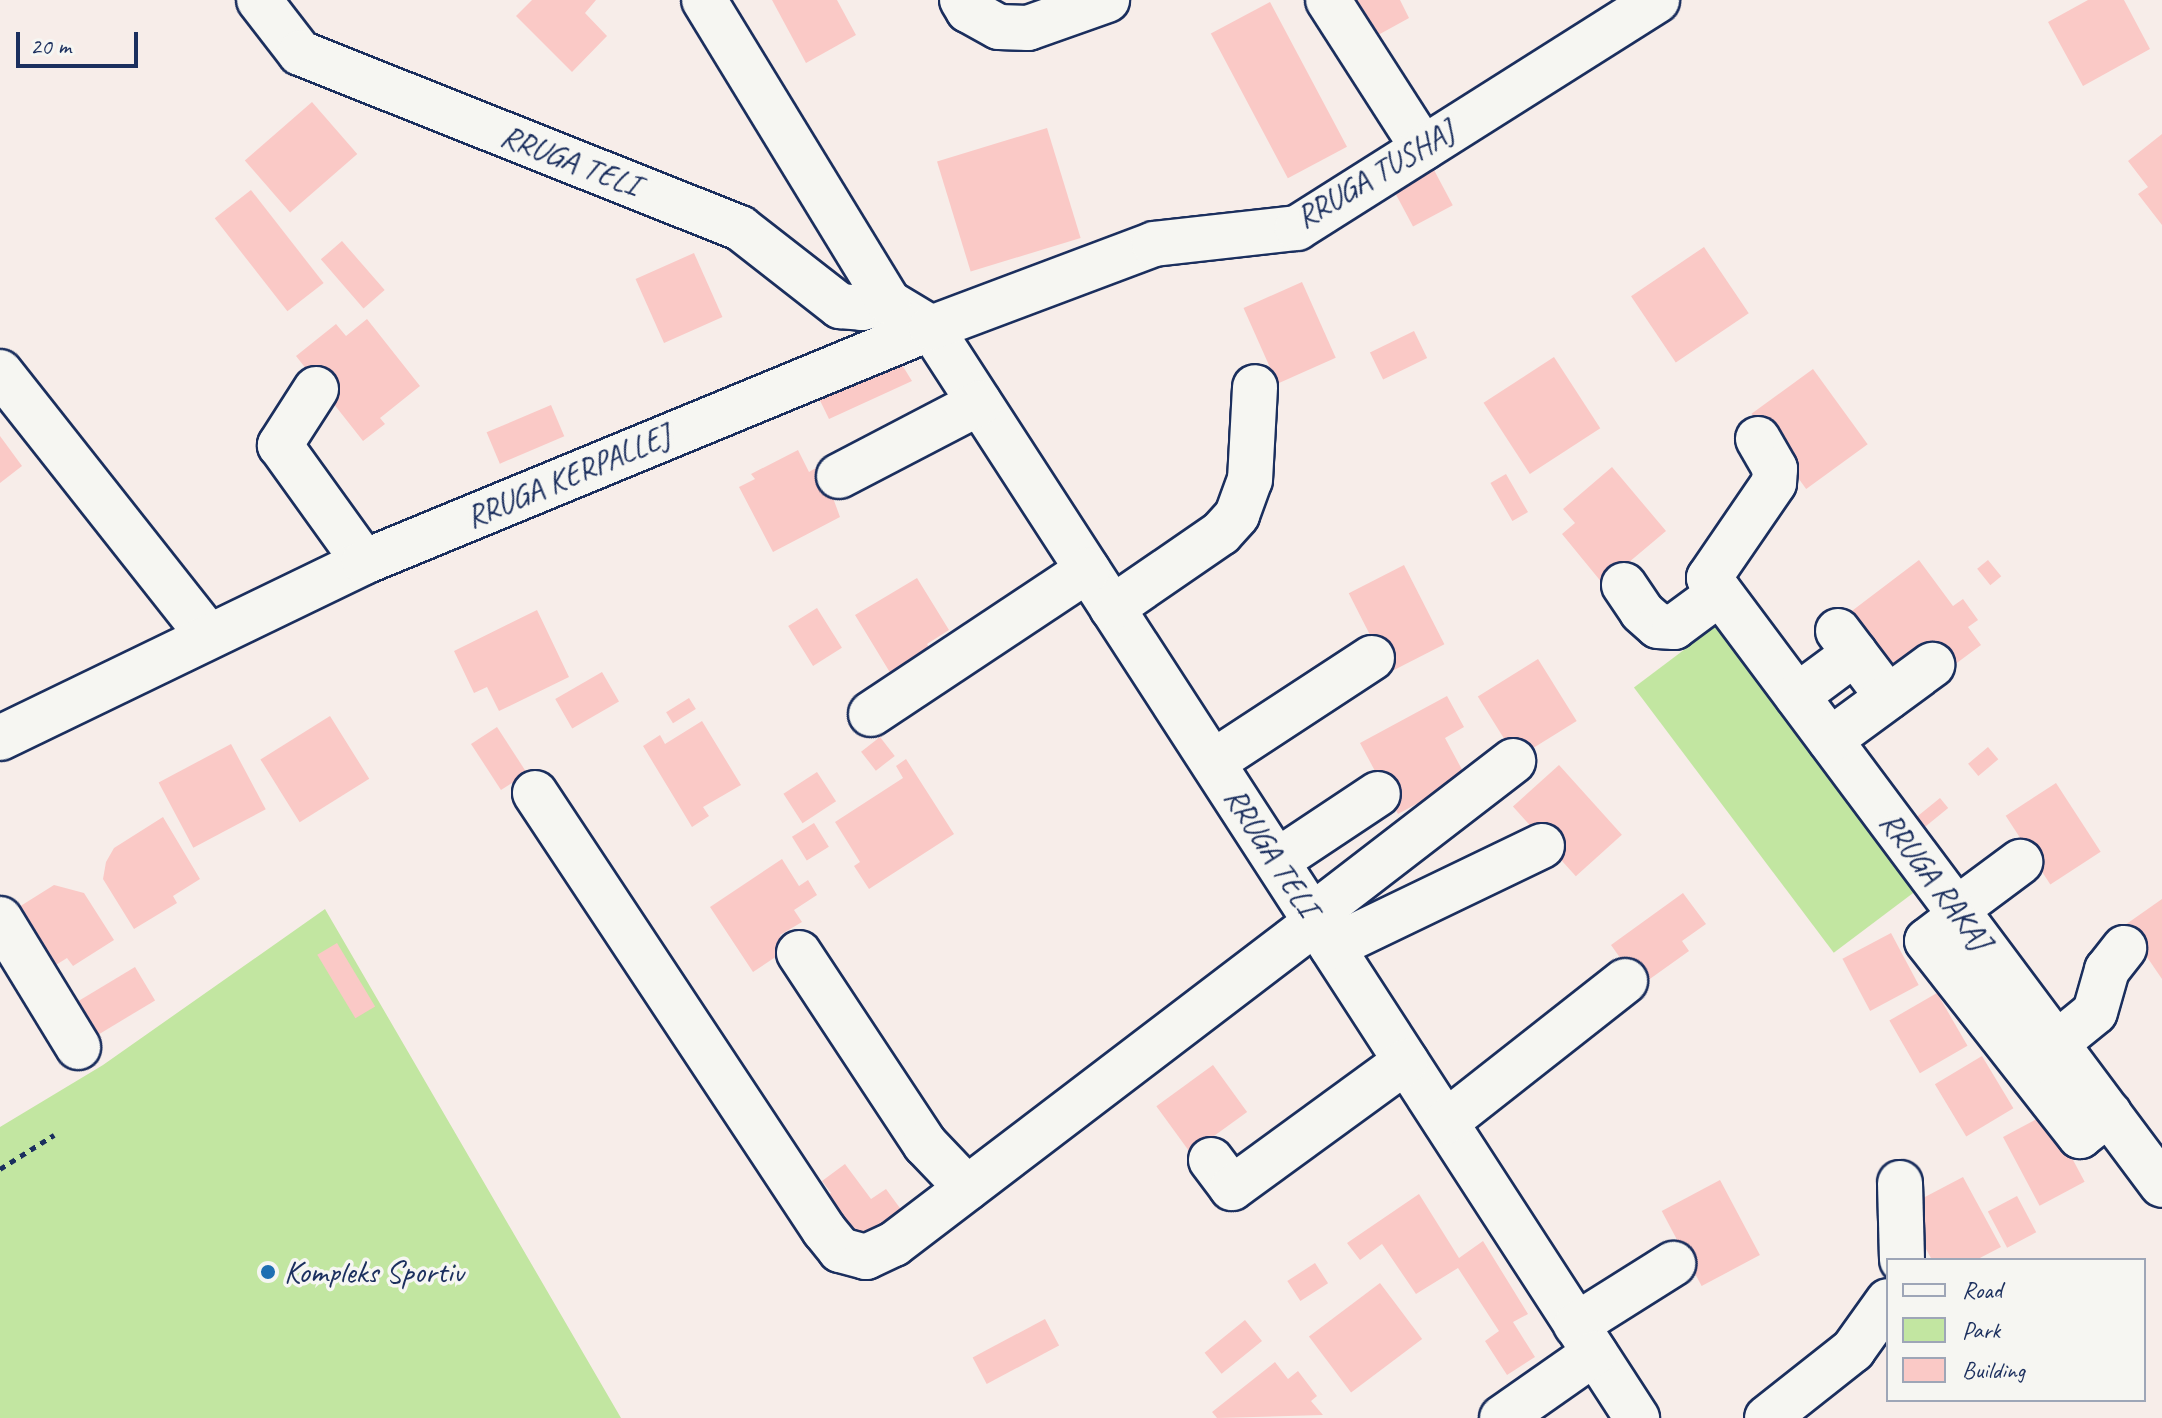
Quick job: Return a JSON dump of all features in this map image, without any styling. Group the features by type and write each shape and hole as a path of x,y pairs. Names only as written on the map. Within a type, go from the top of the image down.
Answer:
{"street":[{"name":"RRUGA TELI","path":"259,0 300,53 740,228 840,306 862,308 888,302"},
{"name":"RRUGA TELI","path":"704,0 888,302 931,328 1637,1418"},
{"path":"962,0 968,10 999,27 1028,28 1107,0"},
{"path":"1328,0 1423,148"},
{"name":"RRUGA TUSHAJ","path":"931,328 1154,244 1297,228 1641,4"},
{"name":"RRUGA KERPALLEJ","path":"0,738 364,562 931,328"},
{"path":"0,372 208,635"},
{"path":"1112,608 1221,533 1237,515 1250,480 1255,387"},
{"path":"316,389 280,445 364,562"},
{"path":"839,476 979,403"},
{"path":"1624,585 1658,626 1674,627 1715,585 1719,571 1774,483 1775,469 1758,439"},
{"path":"871,714 1088,570"},
{"name":"RRUGA RAKAJ","path":"1715,585 1830,740 1988,1003 2034,1061 2109,1113 2162,1185"},
{"path":"1797,696 1846,642 1888,697"},
{"path":"1213,762 1372,658"},
{"path":"1830,740 1932,665"},
{"path":"535,793 840,1250 866,1257 894,1244 1320,929 1513,761"},
{"path":"1277,861 1378,794"},
{"path":"1320,929 1542,846"},
{"path":"1941,928 2020,862"},
{"path":"0,919 78,1047"},
{"path":"2034,1061 2095,1012 2107,970 2124,948"},
{"path":"799,953 925,1144 967,1188"},
{"path":"1446,1122 1625,981"},
{"path":"1211,1160 1232,1188 1406,1061"},
{"path":"1900,1183 1914,1258"},
{"path":"1502,1418 1586,1339 1673,1264"},
{"path":"1767,1418 1871,1348 1886,1307"}],"path":[{"path":"0,1169 54,1135"}],"green space":[{"path":"1721,622 1921,887 1834,953 1634,688"},
{"name":"Kompleks Sportiv","path":"325,909 621,1418 0,1418 0,1127 103,1065"}],"building":[{"path":"532,0 596,0 585,13 607,36 572,72 516,16"},
{"path":"772,0 837,0 856,35 806,63"},
{"path":"1347,0 1400,0 1409,18 1369,40"},
{"path":"2088,0 2124,0 2150,49 2083,86 2048,22"},
{"path":"1270,2 1347,147 1288,178 1211,33"},
{"path":"312,102 357,154 290,212 245,160"},
{"path":"1047,128 1081,238 971,272 937,162"},
{"path":"2162,134 2162,225 2138,194 2148,187 2128,161"},
{"path":"1434,170 1453,205 1413,226 1394,191"},
{"path":"251,190 324,283 287,311 215,218"},
{"path":"342,241 385,290 364,308 321,259"},
{"path":"1704,247 1749,313 1676,363 1631,296"},
{"path":"694,253 722,317 664,343 636,279"},
{"path":"1302,282 1336,358 1277,384 1244,308"},
{"path":"367,319 420,386 380,418 385,424 363,441 296,356 336,324 346,336"},
{"path":"1414,331 1427,358 1383,379 1370,352"},
{"path":"894,352 912,381 829,419 812,384"},
{"path":"1554,357 1600,428 1530,474 1484,403"},
{"path":"1813,369 1868,444 1806,489 1752,414"},
{"path":"551,405 564,436 500,464 487,432"},
{"path":"0,436 22,466 0,483"},
{"path":"798,450 809,472 821,465 840,517 773,552 739,487 755,479 751,474"},
{"path":"1612,467 1666,531 1603,584 1562,534 1575,523 1563,509"},
{"path":"1506,474 1528,512 1512,521 1490,483"},
{"path":"1919,560 1953,606 1963,599 1978,620 1968,627 1981,645 1942,674 1885,689 1836,623"},
{"path":"1988,560 2001,576 1990,585 1977,569"},
{"path":"1404,565 1444,644 1389,672 1349,593"},
{"path":"917,578 949,630 927,644 937,660 897,684 855,615"},
{"path":"817,608 842,648 813,666 788,626"},
{"path":"537,610 569,677 499,711 487,687 474,693 454,651"},
{"path":"1538,659 1577,721 1516,759 1478,697"},
{"path":"602,672 619,701 572,728 555,699"},
{"path":"1447,696 1464,727 1445,738 1466,777 1398,814 1360,743"},
{"path":"689,698 696,709 673,723 666,712"},
{"path":"330,716 369,779 300,822 260,759"},
{"path":"702,721 741,785 703,807 709,816 692,827 643,746 660,735 665,744"},
{"path":"497,727 527,773 501,790 471,744"},
{"path":"880,737 895,756 876,771 861,752"},
{"path":"231,744 266,809 193,848 159,782"},
{"path":"1988,747 1998,759 1978,776 1968,764"},
{"path":"906,759 954,834 869,889 854,866 860,862 835,822 903,778 896,766"},
{"path":"1559,765 1622,835 1576,876 1513,806"},
{"path":"817,772 836,801 803,823 783,794"},
{"path":"2056,783 2101,852 2050,884 2006,816"},
{"path":"1940,798 1948,808 1920,831 1912,821"},
{"path":"163,817 200,879 173,896 177,903 134,929 103,879 106,862 114,848"},
{"path":"814,823 829,847 807,861 792,837"},
{"path":"782,859 799,886 808,880 817,895 794,910 802,922 780,935 789,948 753,972 710,907"},
{"path":"54,885 84,893 114,940 73,966 67,958 40,975 3,917"},
{"path":"1683,893 1706,924 1682,941 1689,951 1640,986 1611,945"},
{"path":"2162,899 2162,979 2125,925"},
{"path":"1891,933 1919,985 1870,1011 1842,959"},
{"path":"337,943 375,1006 355,1018 317,955"},
{"path":"135,967 155,1000 87,1042 66,1008"},
{"path":"1937,993 1968,1046 1920,1073 1889,1020"},
{"path":"1982,1056 2013,1108 1966,1137 1935,1084"},
{"path":"1213,1065 1247,1112 1190,1153 1156,1106"},
{"path":"2048,1113 2085,1182 2040,1206 2003,1137"},
{"path":"845,1164 871,1199 886,1189 905,1215 866,1245 820,1201 831,1193 822,1181"},
{"path":"1963,1177 2001,1247 1980,1258 1931,1258 1904,1208"},
{"path":"1720,1180 1760,1255 1702,1286 1662,1211"},
{"path":"1419,1194 1459,1258 1483,1241 1528,1314 1513,1322 1535,1357 1507,1375 1485,1341 1499,1331 1458,1268 1416,1294 1382,1244 1360,1260 1347,1243"},
{"path":"2017,1196 2036,1232 2007,1248 1988,1211"},
{"path":"1315,1263 1328,1283 1300,1301 1287,1281"},
{"path":"1380,1283 1422,1339 1351,1392 1309,1337"},
{"path":"1045,1319 1059,1345 987,1384 973,1357"},
{"path":"1245,1320 1262,1341 1222,1374 1205,1353"},
{"path":"1275,1362 1288,1379 1298,1371 1317,1396 1311,1401 1323,1415 1217,1418 1212,1412"}],"place":[{"name":"Kompleks Sportiv","path":"268,1272"}]}
